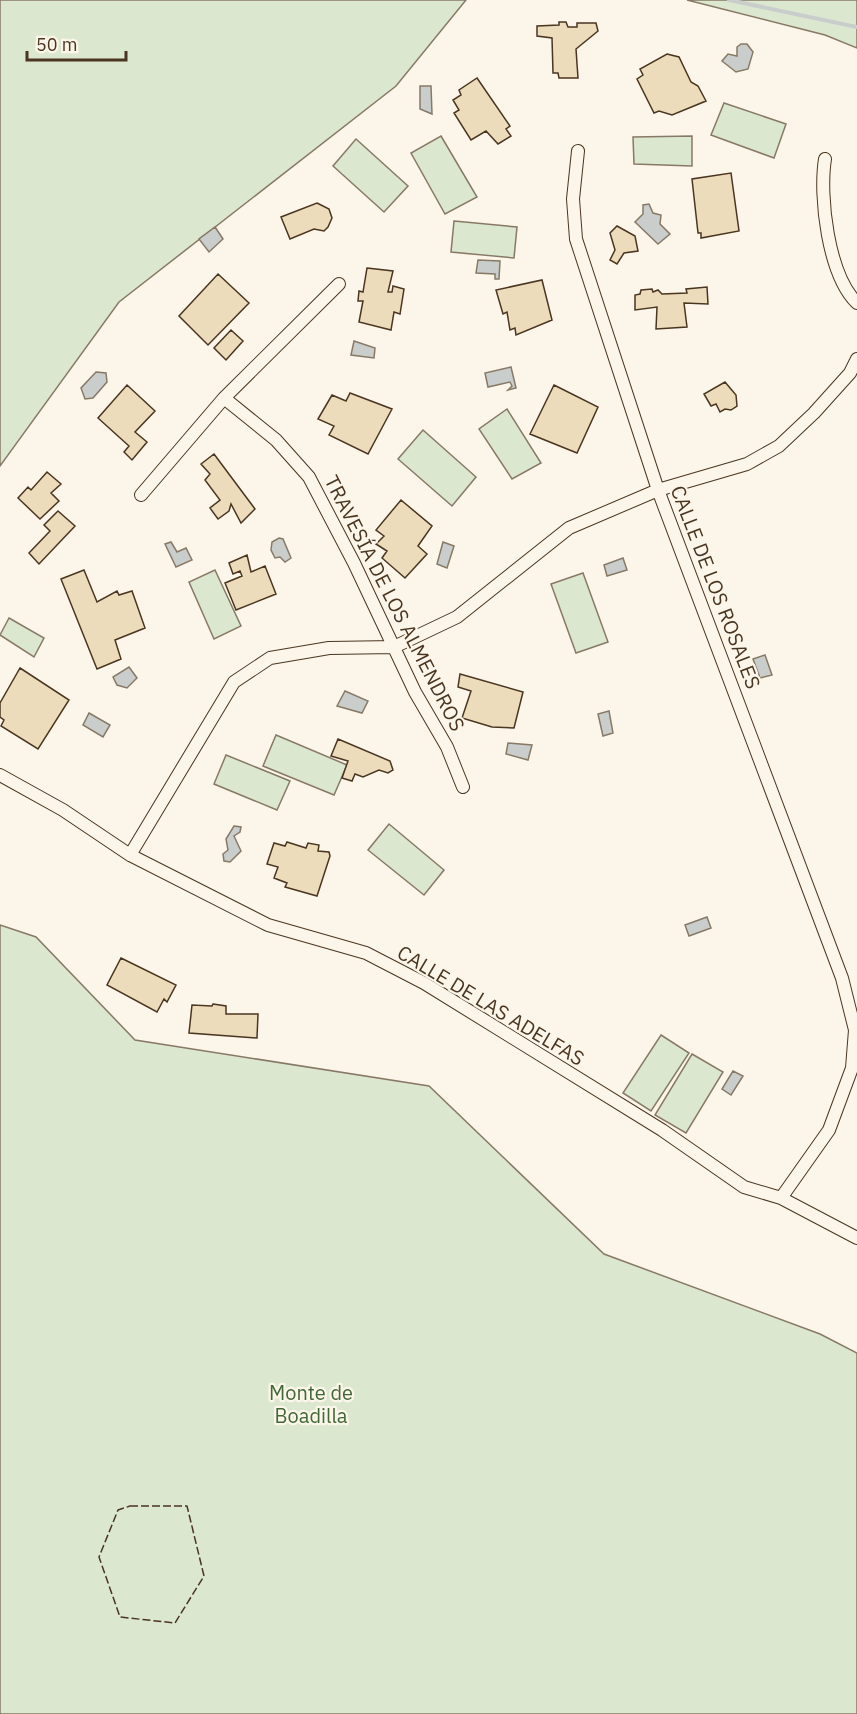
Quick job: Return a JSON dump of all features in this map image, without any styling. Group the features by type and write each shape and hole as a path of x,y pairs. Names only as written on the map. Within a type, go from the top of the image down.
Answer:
{"street":[{"name":"CALLE DE LOS ROSALES","path":"578,151 573,199 576,239 658,490 842,978 856,1030 852,1068 829,1130 781,1198"},
{"path":"825,159 822,176 825,218 839,271 846,288 857,303"},
{"path":"141,495 224,398 339,284"},
{"path":"130,855 234,682 270,658 329,648 394,647 457,616 569,528 658,490 747,464 774,449 854,375 857,359"},
{"name":"TRAVESÍA DE LOS ALMENDROS","path":"224,398 276,440 309,477 354,562 415,692 447,747 463,787"},
{"name":"CALLE DE LAS ADELFAS","path":"0,775 63,810 130,855 268,925 366,953 424,983 662,1130 744,1186 781,1198 857,1238"}],"green space":[{"path":"0,0 466,0 396,86 119,302 0,466"},
{"path":"687,0 857,0 857,48 825,35"},
{"path":"724,103 786,124 774,158 711,135"},
{"path":"441,136 477,197 445,214 411,153"},
{"path":"692,136 692,166 634,164 633,137"},
{"path":"356,139 408,186 384,212 333,166"},
{"path":"454,221 517,227 514,258 451,252"},
{"path":"507,409 541,463 512,479 479,429"},
{"path":"423,430 476,477 452,506 398,459"},
{"path":"215,570 241,626 214,639 189,582"},
{"path":"583,573 608,642 576,653 551,584"},
{"path":"9,618 44,638 34,657 0,635"},
{"path":"276,735 347,765 334,795 263,766"},
{"path":"226,755 290,781 277,810 214,784"},
{"path":"389,824 444,870 424,895 368,850"},
{"name":"Monte de Boadilla","path":"0,925 36,937 135,1040 429,1086 604,1254 820,1334 857,1353 857,1714 0,1714"},
{"path":"661,1035 689,1053 651,1111 623,1093"},
{"path":"692,1054 723,1072 686,1133 655,1115"}],"shaded area":[{"path":"747,44 753,52 748,69 736,72 722,61 728,54 737,56 737,47"},
{"path":"420,86 431,86 432,114 420,109"},
{"path":"649,204 653,213 661,215 660,224 670,234 658,244 635,222 643,214 643,205"},
{"path":"215,227 223,239 209,252 199,239"},
{"path":"478,260 500,261 499,279 495,279 495,274 476,273"},
{"path":"354,341 375,348 374,358 351,355"},
{"path":"511,367 516,388 508,390 512,386 510,382 488,387 485,373"},
{"path":"96,372 106,373 107,382 93,398 85,399 81,388"},
{"path":"279,538 283,539 291,558 285,562 280,557 275,558 271,550 272,542"},
{"path":"171,542 177,552 186,548 192,560 176,567 165,544"},
{"path":"443,542 454,546 447,568 437,564"},
{"path":"623,558 627,570 607,576 604,565"},
{"path":"765,655 772,675 760,678 753,659"},
{"path":"129,667 137,678 127,688 117,685 113,677"},
{"path":"345,691 368,701 362,713 337,706"},
{"path":"609,711 613,733 603,736 598,714"},
{"path":"89,713 110,725 103,737 83,725"},
{"path":"508,743 532,745 528,760 506,754"},
{"path":"234,826 241,827 240,832 234,836 241,851 230,862 224,861 223,854 228,850 226,839"},
{"path":"707,917 711,928 689,936 685,925"},
{"path":"733,1071 743,1076 731,1095 722,1089"}],"building":[{"path":"559,22 566,22 568,27 577,27 577,23 596,23 598,31 576,49 578,78 559,78 558,73 553,73 552,38 537,36 537,26 559,25"},
{"path":"667,54 679,57 691,82 698,86 706,101 672,115 659,111 654,113 637,79 643,75 640,69"},
{"path":"477,78 510,126 506,129 511,136 498,144 486,131 471,140 454,113 459,110 453,100 461,95 459,90"},
{"path":"731,173 739,231 701,238 701,233 698,233 692,179"},
{"path":"317,203 329,209 332,218 328,227 324,231 314,229 290,239 281,217"},
{"path":"617,226 635,236 638,251 624,253 617,264 610,260 615,250 610,233"},
{"path":"367,268 393,271 388,292 392,292 393,286 404,289 400,314 394,312 391,330 359,322 363,301 358,301 359,291 363,292"},
{"path":"218,274 249,303 208,345 179,316"},
{"path":"542,280 552,320 516,335 515,328 510,330 507,312 503,314 496,290"},
{"path":"707,287 708,304 684,303 687,327 656,329 657,307 635,310 635,295 640,294 641,290 652,289 653,292 658,290 662,294 687,293 686,289"},
{"path":"231,330 243,341 226,360 214,348"},
{"path":"725,382 736,395 737,406 720,412 716,404 711,406 704,394"},
{"path":"127,385 155,411 135,432 147,442 132,460 124,452 129,446 98,418"},
{"path":"554,385 598,407 577,453 530,434"},
{"path":"350,393 392,409 368,454 329,435 334,426 318,419 332,395 346,401"},
{"path":"214,454 255,509 241,523 231,504 229,511 218,519 210,508 220,500 205,480 210,474 201,464"},
{"path":"47,472 61,484 51,493 59,501 40,519 18,498 28,487 31,490"},
{"path":"401,500 432,526 418,546 427,554 405,578 382,558 387,551 376,544 384,536 376,530"},
{"path":"58,511 75,526 39,564 29,553 50,531 44,525"},
{"path":"247,555 251,572 265,566 276,594 236,610 225,583 242,576 240,571 233,574 229,563"},
{"path":"84,570 97,602 117,591 119,595 132,591 145,628 115,640 121,659 97,669 61,579"},
{"path":"20,668 69,700 38,749 1,726 4,720 0,717 0,703"},
{"path":"460,674 523,692 514,728 492,727 462,718 471,691 458,687"},
{"path":"338,739 390,761 393,770 388,773 379,770 363,777 355,774 352,781 342,778 348,761 331,756"},
{"path":"287,842 306,848 308,843 319,845 318,851 329,852 330,856 317,896 285,887 287,883 274,878 278,867 267,864 274,843 285,846"},
{"path":"121,958 176,985 167,1002 164,999 157,1012 107,985"},
{"path":"213,1004 226,1006 226,1014 258,1014 257,1038 189,1033 192,1005 212,1006"}],"waterway":[{"path":"729,0 857,27"}],"fence":[{"path":"130,1506 187,1506 204,1576 175,1623 120,1617 99,1557 118,1510 130,1506"}]}
